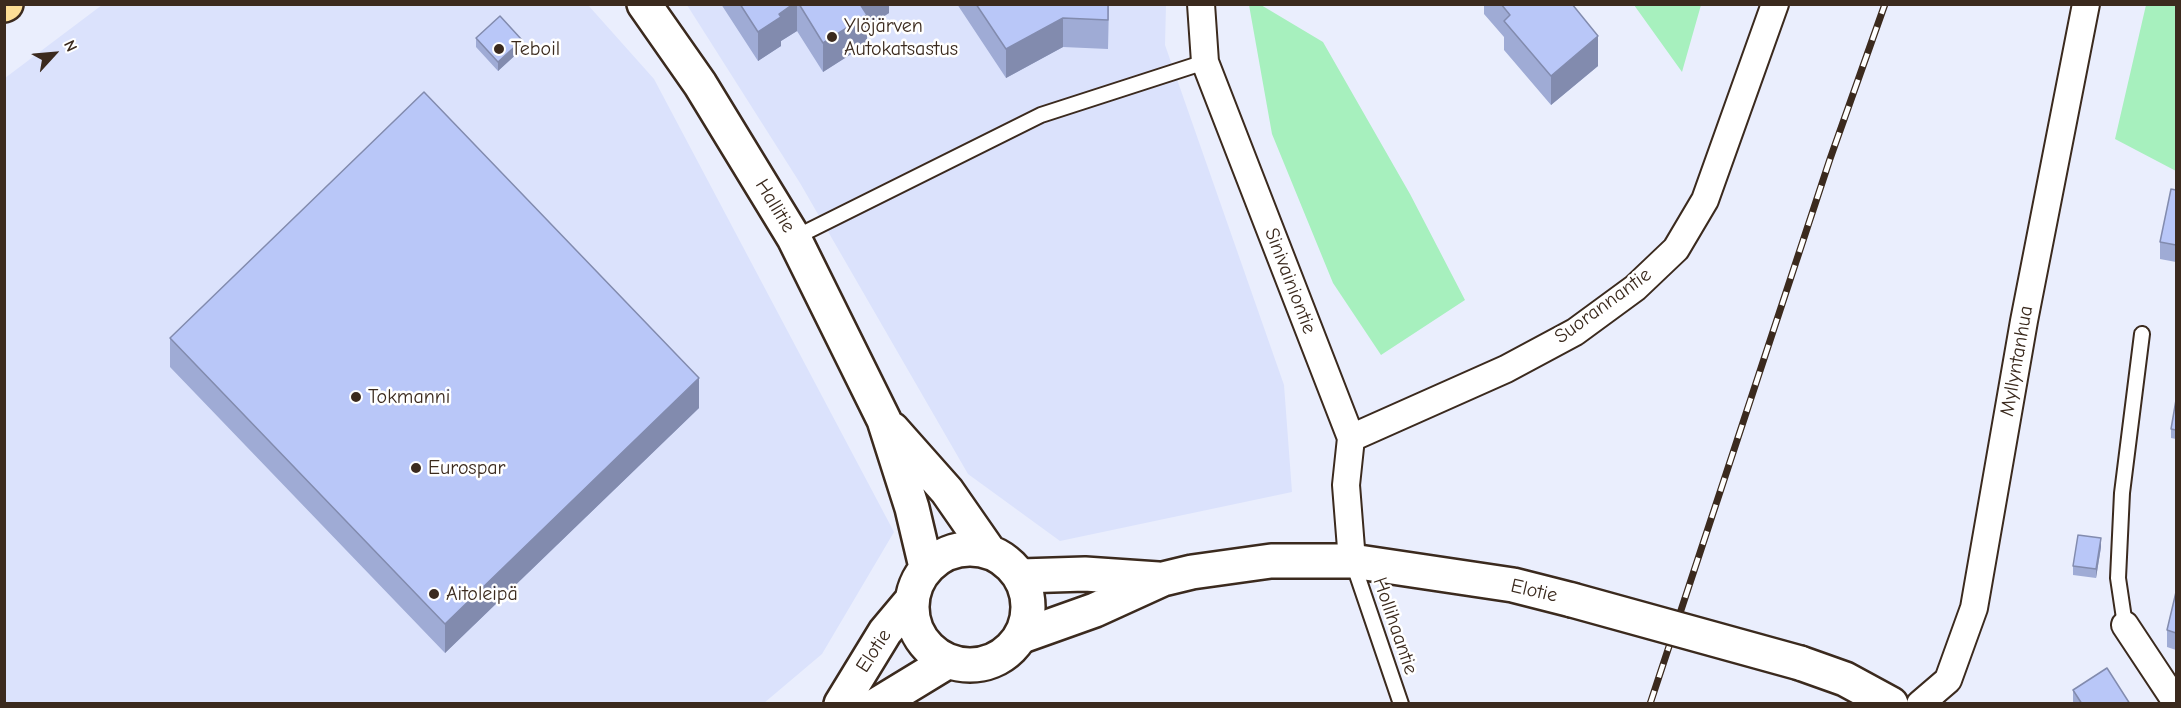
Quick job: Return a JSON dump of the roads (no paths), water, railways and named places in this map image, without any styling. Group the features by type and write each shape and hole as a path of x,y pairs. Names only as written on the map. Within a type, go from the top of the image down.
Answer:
{"main road":[{"name":"Hallitie","path":"644,4 700,84 794,238 885,420 912,508 926,567"},
{"name":"Hallitie","path":"885,420 947,491 988,550"},
{"path":"965,548 988,550 1001,557 1021,576 1029,606 1022,636 1011,650 998,660 981,665 964,666 947,662 919,638 911,601 916,583 926,567 944,554 965,548"},
{"name":"Elotie","path":"1022,636 1095,610 1163,579 1192,572 1271,561 1352,561 1513,585 1572,600 1800,663 1845,679 1891,704"},
{"name":"Elotie","path":"1021,576 1085,574 1163,579"},
{"name":"Elotie","path":"841,704 885,632 911,601"},
{"name":"Elotie","path":"878,704 947,662"}],"street":[{"name":"Sinivainiontie","path":"1201,4 1205,63 1351,438 1346,485 1352,561"},
{"name":"Suorannantie","path":"1351,438 1506,369 1575,332 1635,288 1676,249 1706,200 1775,4"},
{"name":"Myllyntanhua","path":"1920,704 1948,680 1974,608 2024,321 2086,4"},
{"path":"2125,625 2176,702"}],"lane":[{"path":"794,238 1041,115 1205,63"},
{"path":"2125,625 2118,578 2122,493 2142,334"},
{"name":"Hollihaantie","path":"1352,561 1401,704"}],"railway":[{"path":"1650,704 1830,159 1885,4"}],"place":[{"name":"Ylöjärven Autokatsastus","path":"832,37"},
{"name":"Teboil","path":"499,49"},
{"name":"Tokmanni","path":"356,397"},
{"name":"Eurospar","path":"416,468"},
{"name":"Aitoleipä","path":"434,594"}]}
